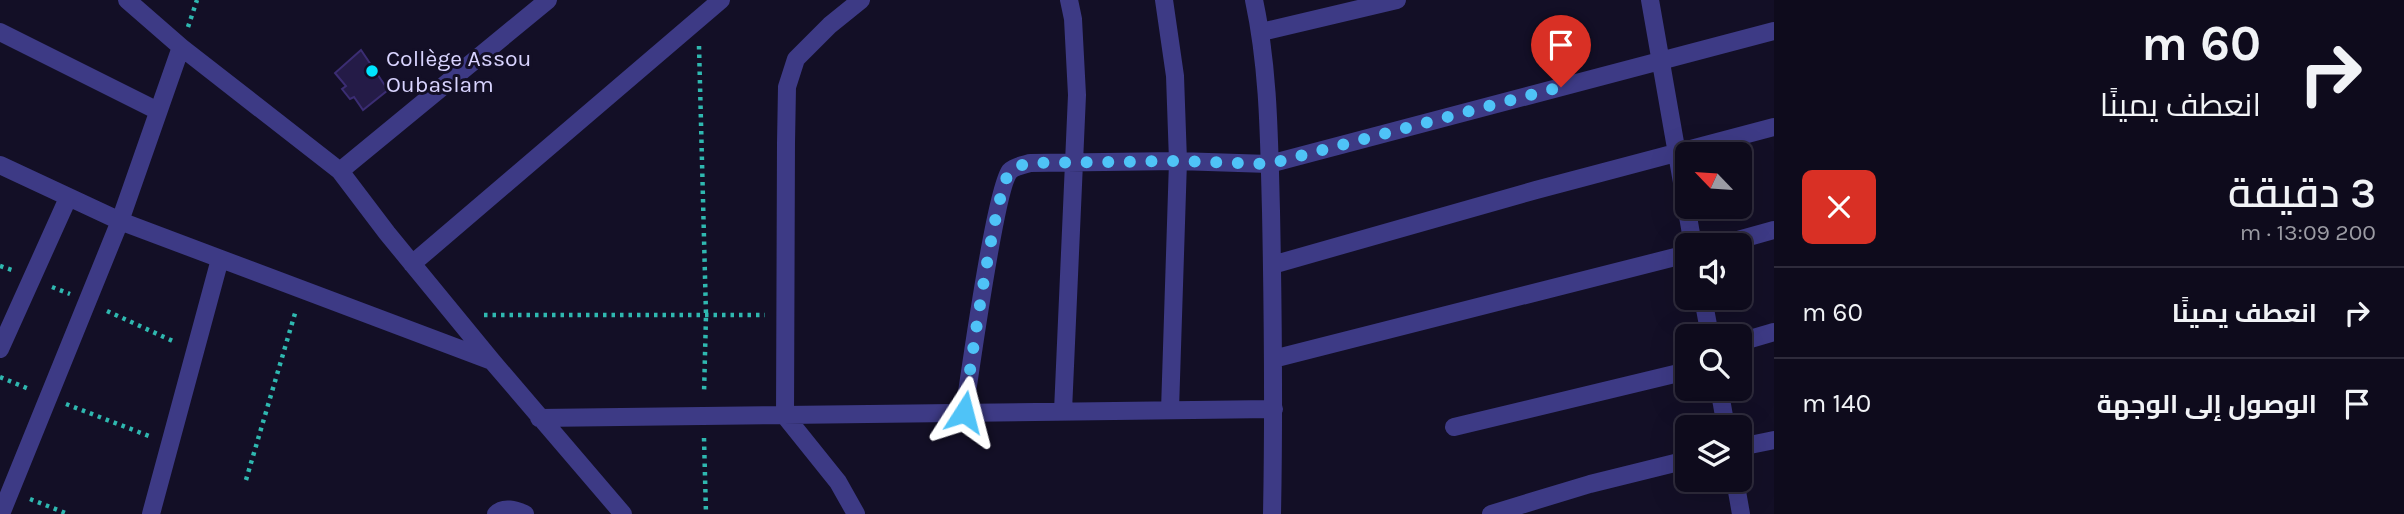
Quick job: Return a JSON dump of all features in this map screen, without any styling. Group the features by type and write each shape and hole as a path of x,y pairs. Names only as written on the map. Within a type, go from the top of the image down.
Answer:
{"street":[{"path":"127,0 181,47 340,172 538,418 622,514"},
{"path":"340,172 548,0"},
{"path":"412,264 721,0"},
{"path":"856,514 838,482 785,416 787,87 796,59 830,25 861,0"},
{"path":"1063,411 1077,94 1073,19 1069,0"},
{"path":"1164,0 1175,76 1178,161 1170,410"},
{"path":"1254,0 1261,32 1268,96 1274,409 1272,514"},
{"path":"1261,32 1396,0"},
{"path":"1650,0 1675,142"},
{"path":"964,412 995,225 1009,172 1030,163 1178,161 1269,164 1774,31"},
{"path":"0,32 158,111"},
{"path":"1,514 120,221 181,47"},
{"path":"1713,142 1774,127"},
{"path":"1272,265 1675,152"},
{"path":"0,165 120,221 492,361"},
{"path":"0,349 68,198"},
{"path":"1752,236 1774,230"},
{"path":"1273,359 1675,257"},
{"path":"150,514 220,259"},
{"path":"1752,338 1774,332"},
{"path":"1454,427 1675,374"},
{"path":"538,418 1274,409"},
{"path":"1752,445 1774,440"},
{"path":"1491,514 1590,484 1675,463"},
{"path":"1737,492 1741,514"},
{"path":"496,514 500,510 515,510 525,514"}],"path":[{"path":"698,20 706,315 706,514"},
{"path":"246,480 302,290"},
{"path":"455,315 786,315"},
{"path":"0,377 170,444"},
{"path":"10,491 68,514"}],"building":[{"path":"361,50 388,90 363,110 354,97 350,99 342,89 346,86 335,73"}],"place":[{"name":"Collège Assou Oubaslam","path":"372,71"}],"route":[{"path":"964,412 1004,183 1009,172 1018,166 1030,163 1178,161 1269,164 1561,87"}]}
